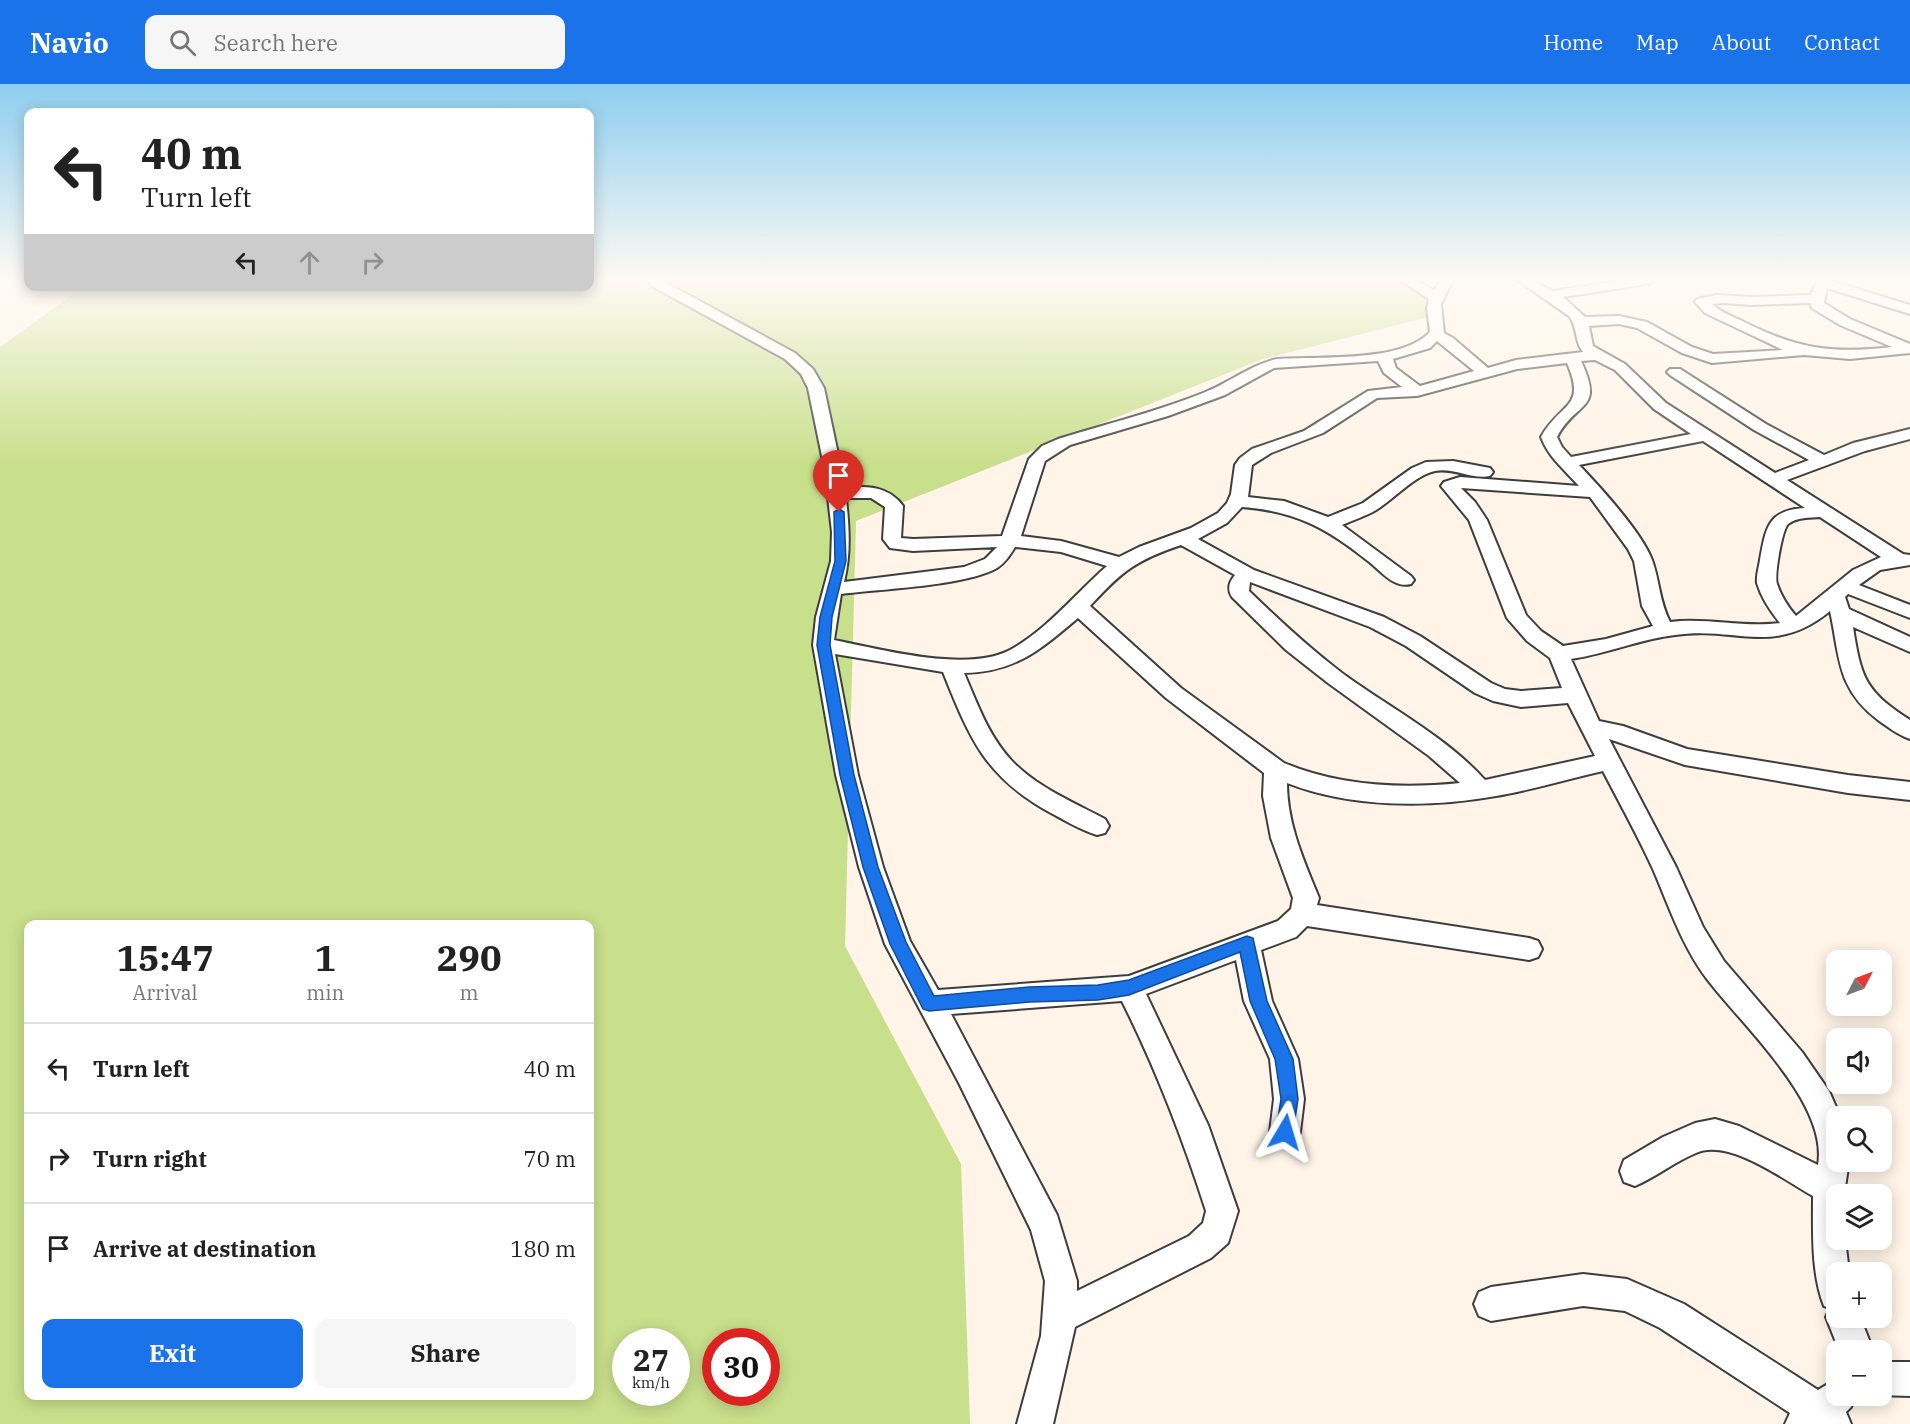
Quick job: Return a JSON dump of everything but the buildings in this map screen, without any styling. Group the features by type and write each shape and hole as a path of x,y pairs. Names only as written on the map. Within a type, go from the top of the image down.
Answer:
{"street":[{"path":"766,343 808,372 816,388 837,493 841,532 840,561 826,617 823,645 847,775 871,867 898,944 969,1073 1046,1226 1061,1281 1058,1336 1035,1424"},
{"path":"834,589 965,573 981,568 997,559 1009,541 1037,459 1064,442 1219,392 1274,364 1384,356 1408,351 1427,343"},
{"path":"1450,343 1484,372"},
{"path":"1584,343 1597,355 1619,366 1660,406 1704,436 1821,512 1903,560"},
{"path":"1674,343 1712,359 1812,352 1863,355 1910,349"},
{"path":"1777,343 1812,352"},
{"path":"1895,343 1910,349"},
{"path":"823,645 951,666 979,665 1006,660 1028,649 1079,607 1104,578 1120,564 1144,550 1221,519 1237,501 1240,493 1240,474 1244,464 1252,456 1311,433 1374,394 1417,391 1484,372 1597,355"},
{"path":"1384,356 1389,370 1417,391"},
{"path":"1572,358 1582,377 1584,389 1582,400 1552,428 1549,437 1554,449 1595,492 1637,548 1643,561 1652,606 1664,629"},
{"path":"1675,372 1742,416 1823,461"},
{"path":"1772,480 1859,447 1910,434"},
{"path":"1328,524 1369,507 1418,472 1432,466 1453,466 1537,482 1551,482 1572,468 1704,436"},
{"path":"1595,492 1460,482 1450,486 1469,506 1478,520 1517,618 1534,636 1559,654 1575,695 1664,867 1693,933 1715,969 1785,1053 1819,1101 1834,1138 1834,1162 1829,1184"},
{"path":"837,493 872,492 890,500 894,506 892,539 897,544 1009,541 1070,546 1120,564"},
{"path":"1237,501 1279,505 1328,524 1352,539 1404,580"},
{"path":"1793,626 1779,609 1766,581 1774,534 1779,522 1793,514 1821,512"},
{"path":"1181,537 1247,574 1377,622 1413,642 1483,688 1501,696 1521,699 1575,695"},
{"path":"1559,654 1615,644 1664,629 1692,627 1774,630 1793,626 1840,598 1873,565 1903,560"},
{"path":"1247,574 1239,583 1239,593 1293,645 1335,678 1437,750 1466,773 1480,790"},
{"path":"1840,598 1910,612"},
{"path":"1840,598 1910,645"},
{"path":"1840,598 1850,668 1859,689 1881,713 1910,731"},
{"path":"1079,607 1110,638 1207,720 1275,768 1316,783 1362,792 1398,795 1480,790 1608,762"},
{"path":"951,666 973,719 991,751 1013,776 1042,796 1097,826"},
{"path":"1591,728 1615,732 1685,757 1848,784 1910,790"},
{"path":"929,1004 1029,994 1098,992 1129,988 1287,928 1302,914 1306,898 1283,838 1275,796 1275,768"},
{"path":"1302,914 1529,949"},
{"path":"1247,943 1250,970 1258,1001 1284,1059 1289,1099 1285,1132"},
{"path":"1059,1317 1200,1247 1217,1232 1222,1211 1193,1125 1152,1032 1129,988"},
{"path":"1635,1171 1695,1138 1716,1134 1746,1144 1826,1187"},
{"path":"1491,1304 1583,1290 1627,1295 1671,1316 1823,1413"},
{"path":"1892,1379 1910,1379"}],"green space":[{"path":"6,343 1328,343 1263,359 856,521 845,946 961,1164 970,1424 0,1424 0,347"}],"route":[{"path":"839,512 840,561 826,617 823,645 847,775 871,867 898,944 929,1004 1029,994 1098,992 1129,988 1247,943 1250,970 1258,1001 1284,1059 1289,1099 1285,1132"}]}
